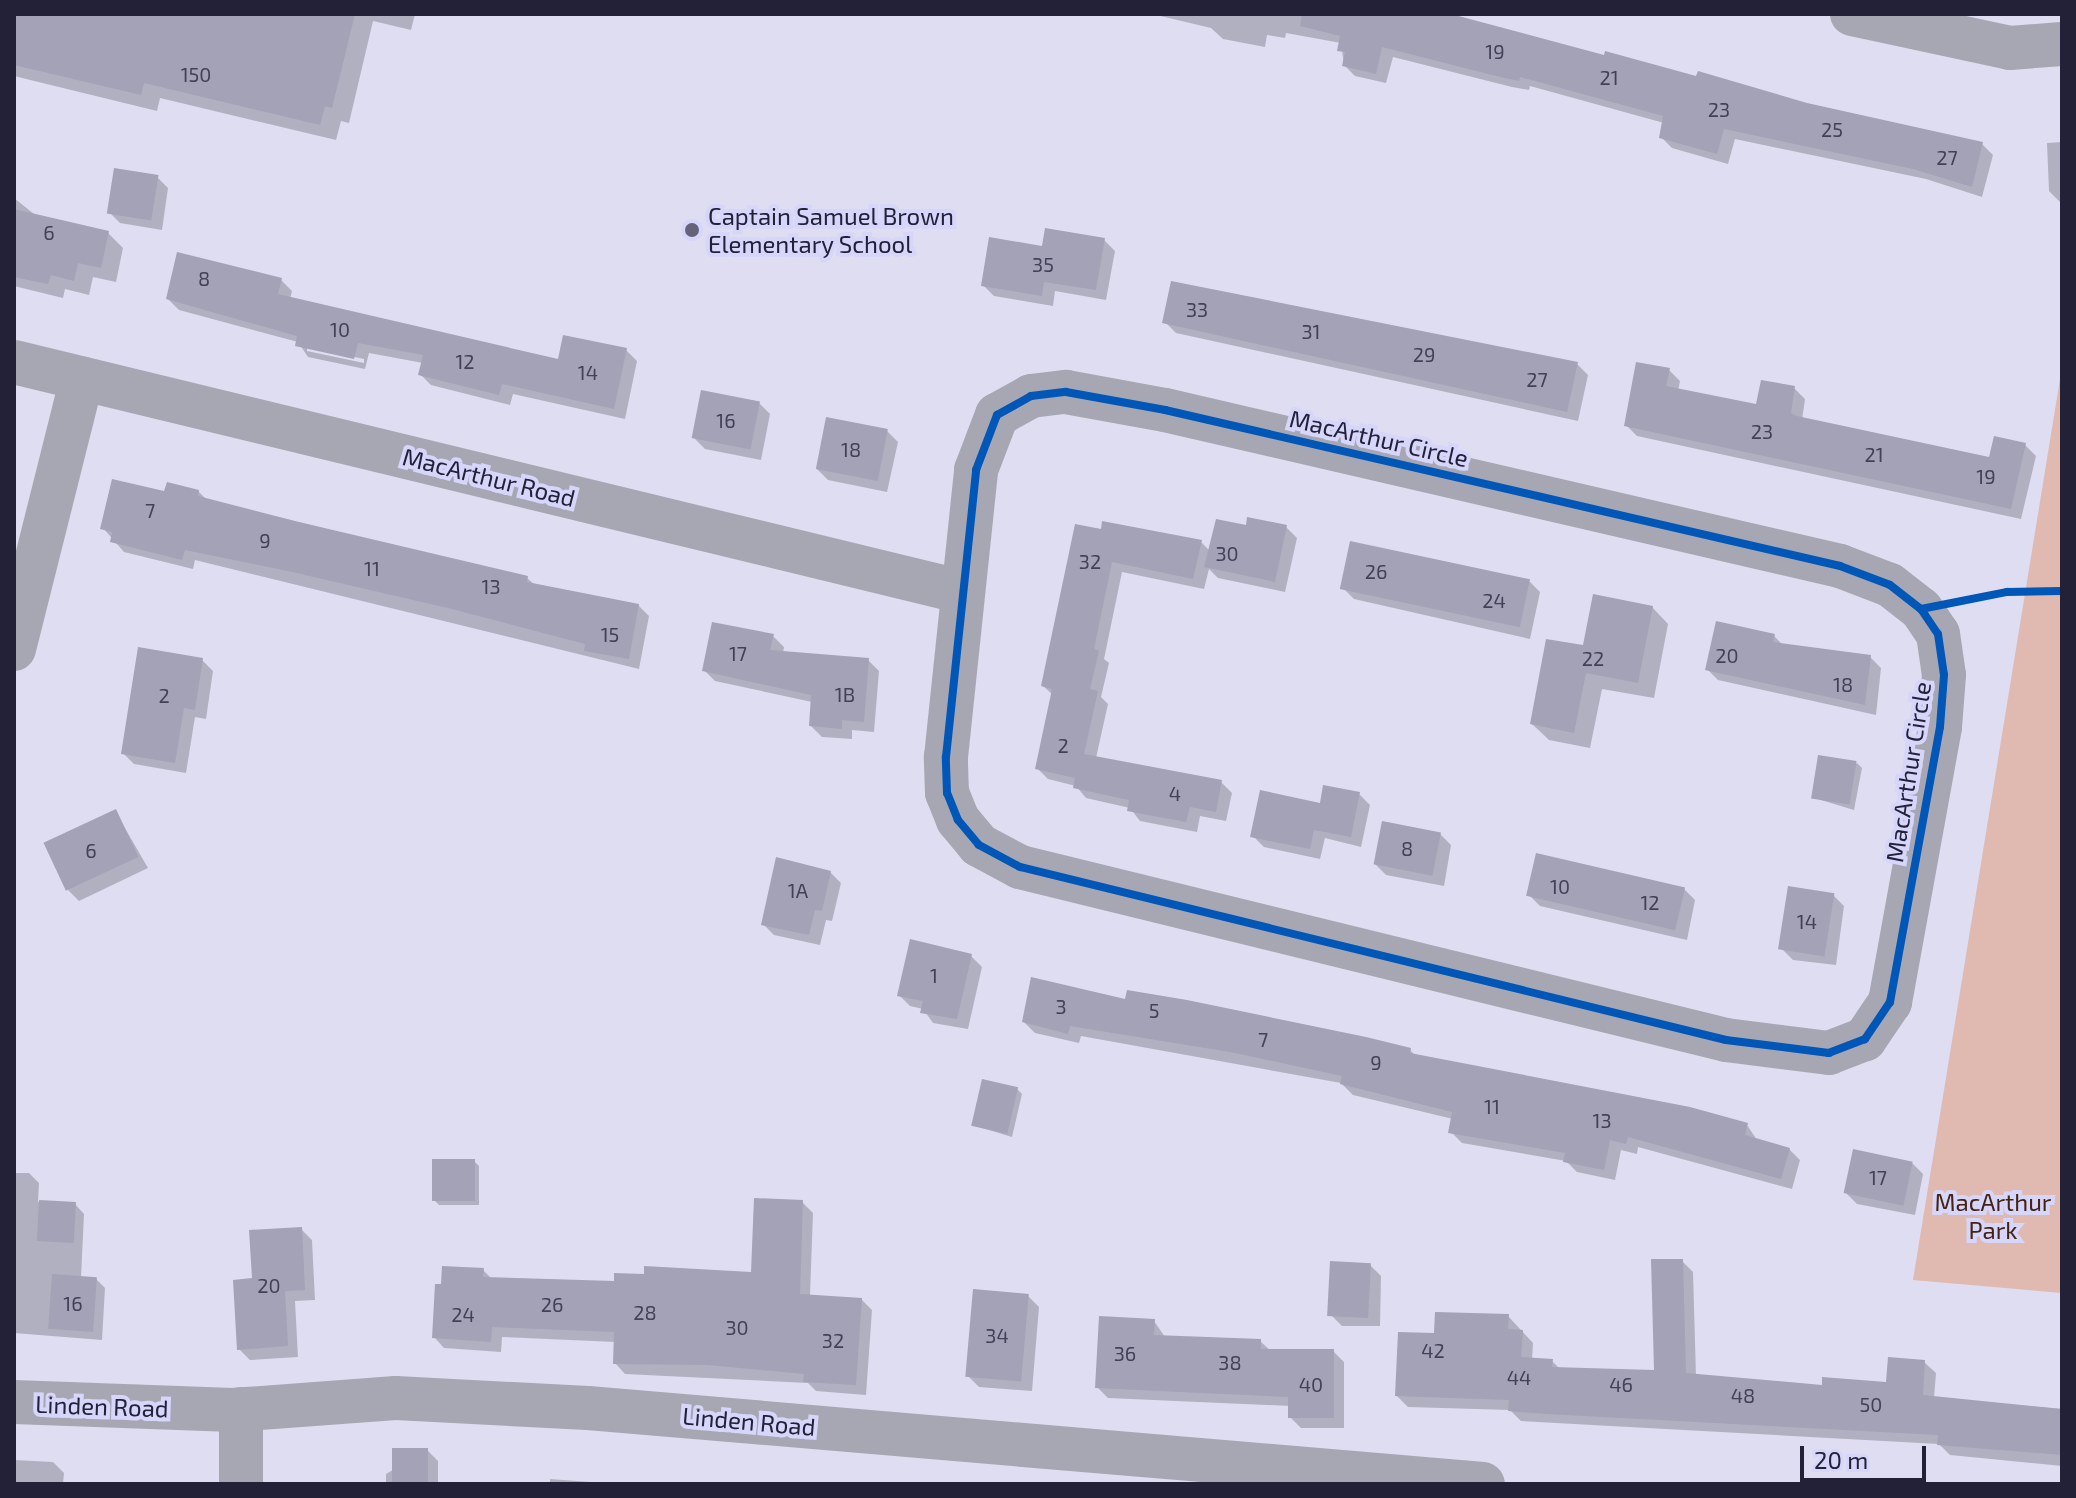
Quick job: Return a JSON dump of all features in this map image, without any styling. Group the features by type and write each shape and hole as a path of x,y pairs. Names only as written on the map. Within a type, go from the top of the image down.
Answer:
{"street":[{"path":"1852,14 2010,48 2062,44"},
{"name":"MacArthur Road","path":"14,362 963,592"},
{"path":"14,649 82,378"},
{"name":"MacArthur Circle","path":"1066,392 1139,404 1825,562 1890,585 1921,609 1938,634 1944,675 1940,727 1890,1002 1865,1039 1829,1053 1780,1050 1020,867 979,845 958,820 947,793 963,592 976,470 997,415 1031,396 1066,392"},
{"name":"Linden Road","path":"14,1402 241,1409 396,1398 588,1408 1483,1484"},
{"path":"241,1409 241,1484"}],"green space":[{"name":"MacArthur Park","path":"2062,367 2062,1293 1913,1280"}],"building":[{"path":"14,14 355,14 332,108 325,106 320,125 144,83 141,95 14,65"},
{"path":"1302,14 1451,14 1604,55 1605,51 1696,76 1698,71 1807,103 1983,142 1972,187 1913,169 1724,129 1717,154 1659,138 1663,116 1520,77 1519,81 1500,77 1382,47 1376,74 1342,66 1345,52 1337,51 1340,36 1300,26"},
{"path":"114,168 158,175 151,220 107,213"},
{"path":"14,209 109,231 101,268 78,263 74,281 51,275 48,284 14,277"},
{"path":"1045,228 1105,238 1096,290 1044,282 1042,296 981,286 989,237 1042,246"},
{"path":"177,252 282,278 278,294 558,359 563,335 627,348 614,409 502,384 499,395 418,375 423,355 358,343 354,359 295,346 297,336 166,299"},
{"path":"1171,281 1578,362 1567,412 1162,323"},
{"path":"1636,362 1670,368 1666,386 1756,404 1761,380 1795,386 1791,413 1797,416 1989,457 1994,436 2026,443 2011,509 1624,426"},
{"path":"701,390 760,401 751,450 692,438"},
{"path":"826,417 888,429 878,481 816,469"},
{"path":"112,479 164,491 167,482 199,490 198,496 528,576 527,582 639,604 629,659 584,651 585,644 452,609 288,571 185,550 182,560 110,542 112,532 100,529"},
{"path":"1247,517 1287,525 1275,582 1204,567 1216,519 1246,525"},
{"path":"1102,521 1202,540 1193,579 1112,562 1094,649 1099,651 1090,689 1098,691 1084,754 1222,780 1216,812 1190,807 1186,822 1127,811 1129,800 1073,788 1075,778 1035,769 1052,689 1041,686 1075,524 1101,529"},
{"path":"1350,541 1530,579 1520,627 1340,589"},
{"path":"1593,594 1653,606 1638,683 1586,673 1574,733 1530,724 1546,639 1583,645"},
{"path":"1716,621 1775,634 1773,642 1871,655 1865,705 1705,670"},
{"path":"712,622 774,634 770,650 869,658 864,722 842,720 842,729 809,726 811,695 702,671"},
{"path":"138,647 203,658 195,710 184,708 175,763 121,754"},
{"path":"1818,755 1857,761 1850,805 1811,798"},
{"path":"1323,785 1360,792 1351,837 1314,830 1318,810 1310,849 1250,837 1260,790 1320,803"},
{"path":"116,809 138,857 66,891 43,843"},
{"path":"1382,821 1441,832 1433,876 1374,864"},
{"path":"1536,853 1685,887 1675,930 1526,896"},
{"path":"776,857 831,871 822,911 815,910 809,935 761,925"},
{"path":"1788,886 1834,893 1824,957 1778,949"},
{"path":"910,939 972,954 957,1019 920,1013 923,1001 897,996"},
{"path":"1031,977 1125,999 1127,990 1187,1000 1366,1037 1411,1048 1410,1053 1690,1107 1748,1123 1745,1135 1790,1148 1781,1179 1628,1137 1626,1144 1610,1140 1604,1170 1563,1162 1565,1153 1448,1133 1452,1112 1340,1084 1342,1076 1230,1052 1070,1026 1068,1034 1022,1022"},
{"path":"982,1079 1018,1087 1007,1134 971,1126"},
{"path":"1853,1149 1913,1162 1903,1206 1844,1193"},
{"path":"432,1159 475,1159 475,1201 432,1201"},
{"path":"754,1198 803,1200 800,1294 862,1298 856,1385 803,1382 804,1374 708,1365 613,1364 614,1332 492,1327 491,1342 432,1338 435,1284 441,1284 442,1266 484,1268 483,1277 614,1281 614,1273 644,1274 644,1266 751,1272"},
{"path":"39,1200 76,1202 74,1243 37,1241"},
{"path":"302,1227 305,1290 285,1291 288,1346 237,1350 233,1280 252,1278 249,1230"},
{"path":"1651,1259 1683,1259 1686,1373 1822,1385 1822,1377 1886,1382 1888,1357 1925,1360 1923,1395 2062,1409 2062,1455 1937,1445 1938,1435 1547,1414 1508,1411 1509,1400 1395,1396 1398,1332 1434,1333 1435,1312 1509,1314 1508,1329 1523,1330 1521,1357 1553,1359 1552,1367 1654,1370"},
{"path":"1330,1261 1371,1263 1368,1318 1327,1316"},
{"path":"52,1274 97,1277 93,1332 48,1329"},
{"path":"973,1289 1029,1294 1021,1382 965,1377"},
{"path":"1099,1316 1155,1319 1154,1335 1261,1339 1261,1349 1334,1349 1334,1418 1288,1418 1288,1397 1095,1388"},
{"path":"392,1448 428,1448 428,1484 392,1484"}],"cycle path":[{"path":"1066,392 1165,410 1840,566 1890,585 1921,609 1938,634 1944,675 1940,727 1890,1002 1865,1039 1829,1053 1726,1040 1020,867 979,845 958,820 947,793 946,757 976,470 997,415 1031,396 1066,392"},
{"path":"1921,609 2007,592 2062,591"}],"place":[{"name":"Captain Samuel Brown Elementary School","path":"692,230"}]}
